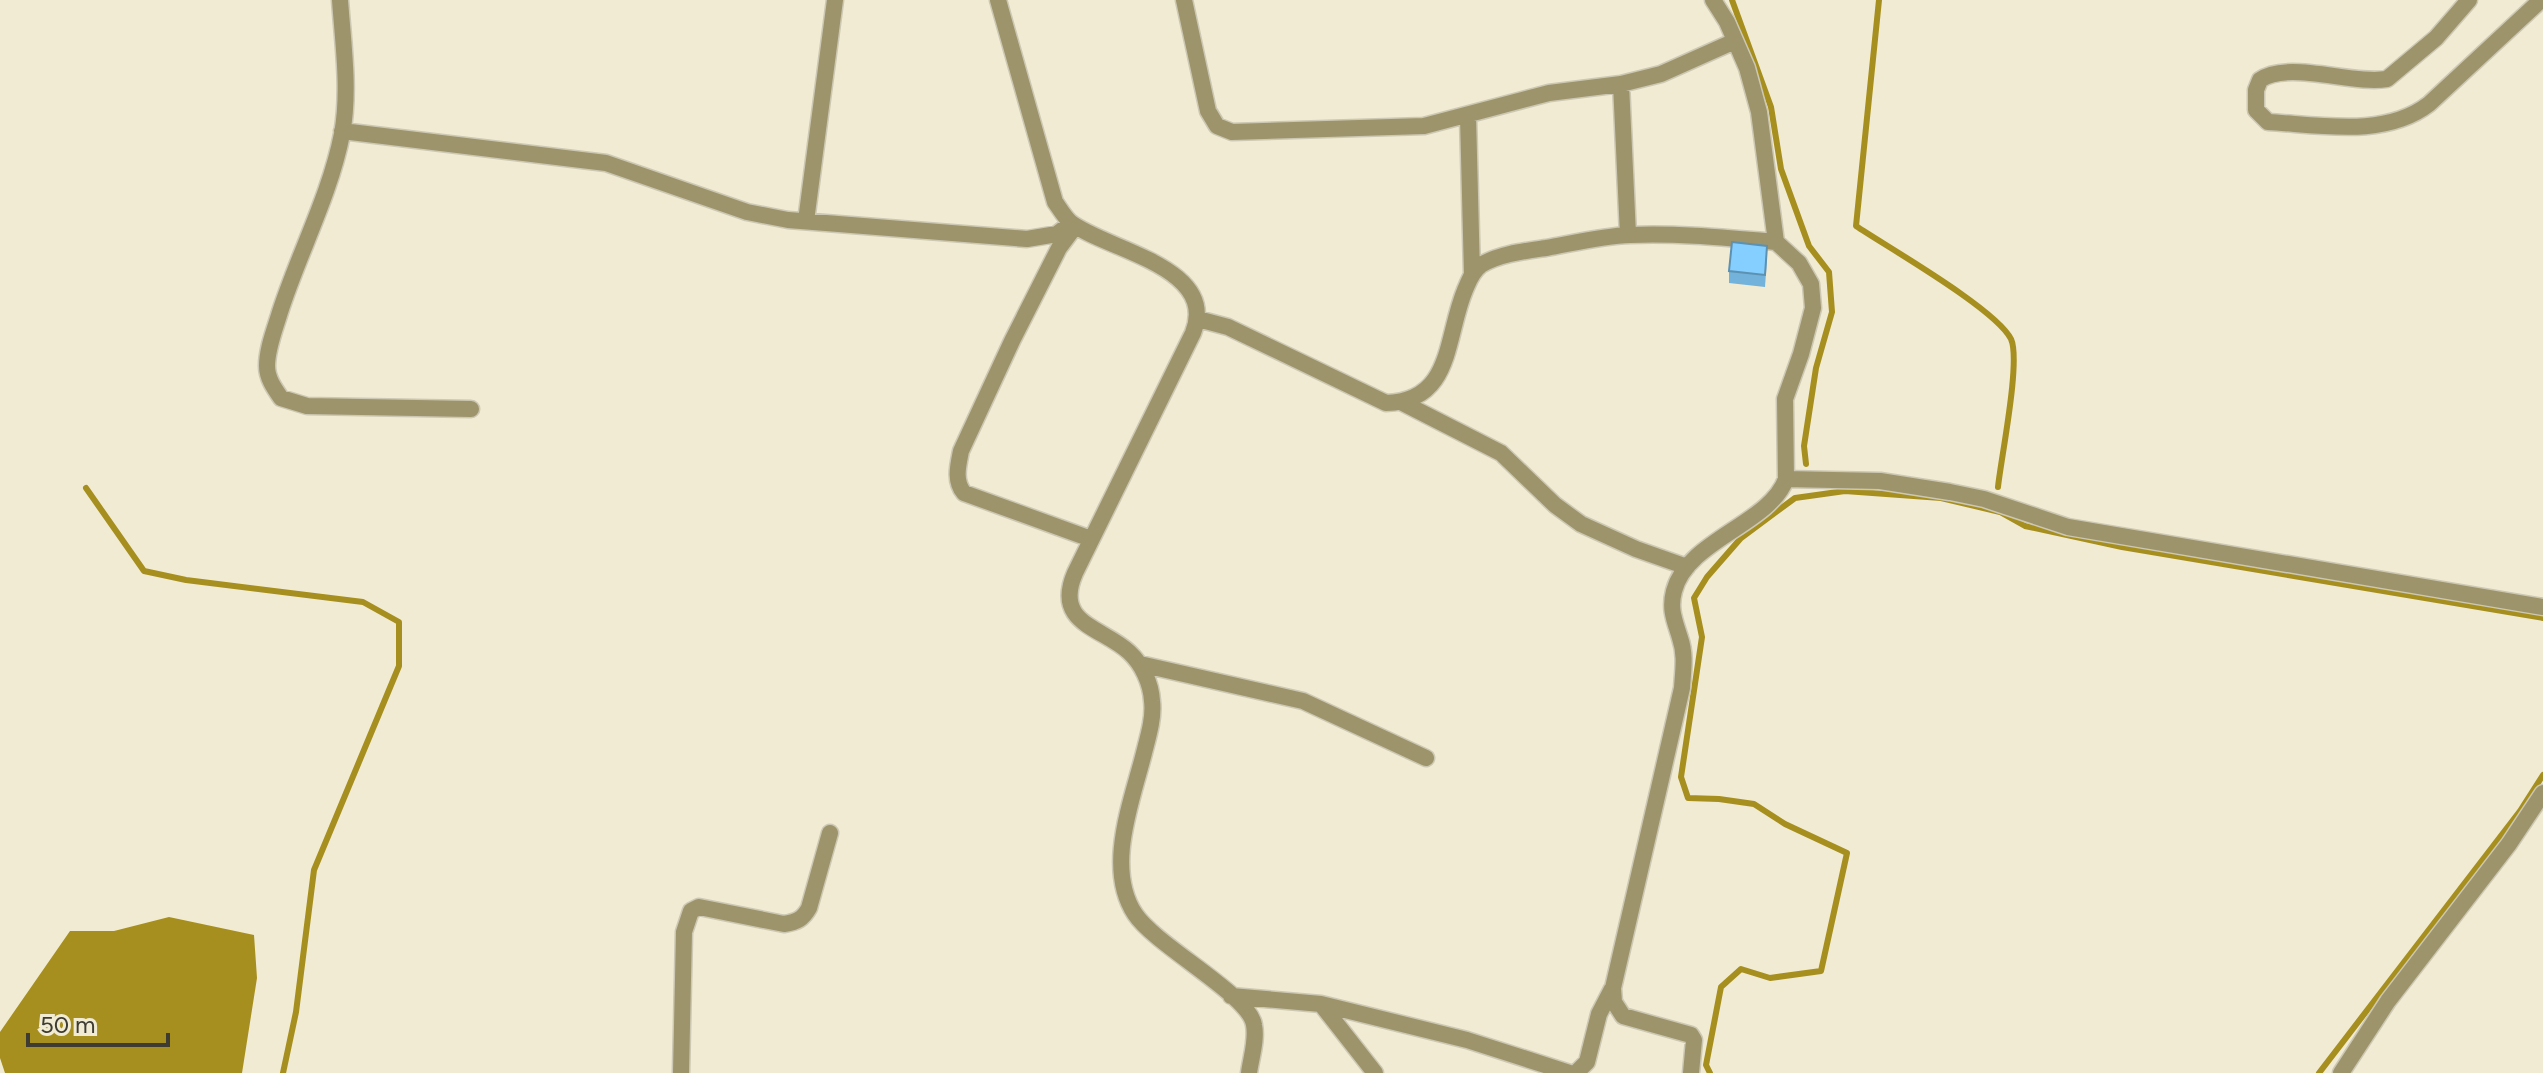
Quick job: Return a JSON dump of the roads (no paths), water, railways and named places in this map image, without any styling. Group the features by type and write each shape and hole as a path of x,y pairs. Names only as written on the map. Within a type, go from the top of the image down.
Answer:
{"street":[{"path":"340,0 345,67 342,131 333,169 293,270 272,338 268,377 281,398 307,406 471,409"},
{"path":"806,221 835,0"},
{"path":"998,0 1055,202 1074,224 1134,251 1169,271 1190,295 1197,309 1198,319 1070,584 1073,611 1090,629 1128,651 1140,664 1153,702 1150,729 1120,861 1126,897 1147,929 1246,1010 1255,1027 1249,1073"},
{"path":"1184,0 1212,121 1222,130 1247,132 1424,126 1549,93 1621,84 1661,74 1735,41"},
{"path":"1713,0 1747,68 1759,112 1776,242"},
{"path":"2469,0 2436,38 2387,79 2276,73 2260,80 2256,90 2256,110 2268,122 2345,126 2375,126 2409,117 2429,104 2541,0"},
{"path":"1621,84 1628,235"},
{"path":"1198,319 1228,327 1386,403 1415,399 1434,382 1442,367 1472,274 1468,116"},
{"path":"342,131 606,163 747,212 806,221 1027,239 1057,234 1074,224"},
{"path":"1074,224 1012,341 961,451 957,468 958,483 964,493 1091,539"},
{"path":"1231,996 1321,1004 1467,1040 1573,1073 1587,1062 1599,1014 1613,988 1682,688 1684,662 1671,607 1675,586 1687,567 1731,530 1768,506 1782,491 1786,479 1785,399 1813,308 1811,284 1799,263 1776,242 1679,235 1628,235 1524,252 1492,261 1472,274"},
{"path":"1403,403 1501,453 1555,505 1581,524 1636,549 1687,567"},
{"path":"1786,479 1880,481 1950,492 1984,499 2068,527 2543,607"},
{"path":"1140,664 1303,701 1426,758"},
{"path":"2341,1073 2388,1001 2509,844 2543,793"},
{"path":"681,1073 684,932 691,911 699,907 784,924 803,918 809,908 830,833"},
{"path":"1613,988 1614,1002 1623,1016 1691,1035 1694,1040 1691,1073"},
{"path":"1321,1004 1375,1073"}],"waterway":[{"path":"1732,0 1771,107 1781,169 1809,246 1829,272 1832,312 1816,368 1804,446 1806,464"},
{"path":"1879,0 1856,226 1964,296 2001,326 2011,339 2014,367 1998,487"},
{"path":"86,488 144,571 186,580 363,602 399,622 399,666 314,870 296,1012 283,1073"},
{"path":"1710,1073 1706,1065 1721,987 1741,969 1770,978 1821,971 1847,853 1785,824 1754,804 1688,798 1681,777 1702,637 1694,598 1707,577 1741,538 1795,498 1845,491 1941,498 2000,512 2025,526 2122,547 2543,618"},
{"path":"2319,1073 2520,811 2543,775"}]}
